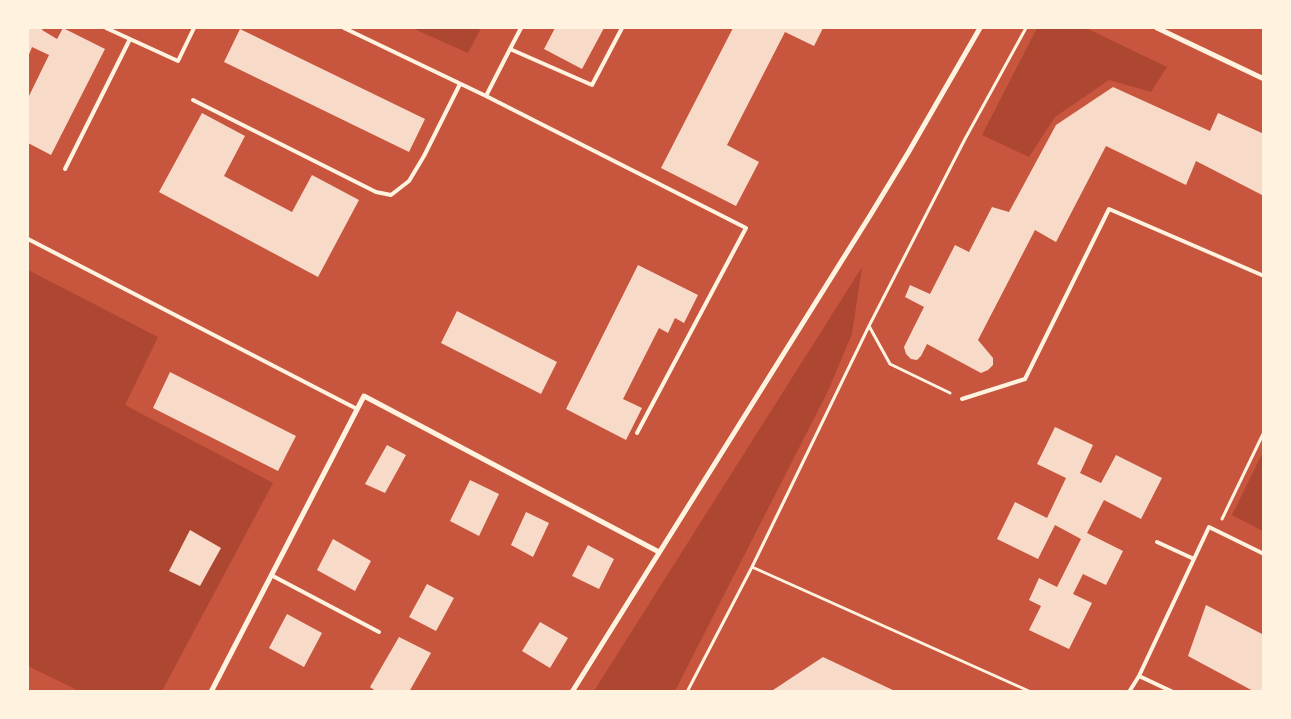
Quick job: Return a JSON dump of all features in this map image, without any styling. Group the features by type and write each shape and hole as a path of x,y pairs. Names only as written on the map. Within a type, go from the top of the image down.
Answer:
{"street":[{"path":"572,692 890,184 980,28"},
{"path":"1157,28 1264,79"},
{"path":"211,692 364,396 660,552"}],"lane":[{"path":"109,28 178,61 194,28"},
{"path":"344,28 486,96 746,228 638,433"},
{"path":"486,96 521,28"},
{"path":"510,49 592,86 622,28"},
{"path":"64,169 130,39"},
{"path":"193,100 376,192 391,195 409,181 424,156 460,84"},
{"path":"962,399 1025,379 1109,208 1264,276"},
{"path":"28,239 357,409"},
{"path":"1129,692 1139,676 1209,527 1264,554"},
{"path":"1157,542 1194,559"},
{"path":"271,575 379,632"},
{"path":"1139,676 1173,692"}],"path":[{"path":"687,692 752,567 869,326 965,139 1026,28"},
{"path":"869,326 890,364 962,399"},
{"path":"1216,531 1264,432"},
{"path":"752,567 1031,692"}],"shaded area":[{"path":"412,28 481,28 468,53"},
{"path":"1037,28 1086,28 1167,67 1151,92 1109,80 1055,117 1029,157 982,135"},
{"path":"862,267 852,334 828,391 675,691 594,691"},
{"path":"28,270 158,337 125,405 273,483 162,691 79,691 28,666"},
{"path":"1263,452 1263,531 1232,515"}],"building":[{"path":"28,28 43,28 42,30 57,39 63,28 105,49 51,155 28,143 28,98 49,55 32,47 28,57"},
{"path":"555,28 604,28 582,69 544,49"},
{"path":"733,28 823,28 814,46 785,32 727,145 759,162 736,206 661,168"},
{"path":"240,29 425,119 409,152 224,62"},
{"path":"1113,87 1210,131 1218,113 1264,134 1264,196 1196,161 1186,185 1106,146 1056,242 1035,230 978,340 993,358 993,365 981,373 927,344 917,360 911,359 906,354 904,347 924,307 905,297 910,285 930,294 955,245 969,252 992,207 1009,212 1056,125"},
{"path":"202,113 245,136 224,176 292,212 312,175 359,200 318,277 159,192"},
{"path":"638,265 698,295 684,323 675,318 668,333 659,328 623,399 642,408 626,440 566,409"},
{"path":"457,311 557,362 541,394 441,343"},
{"path":"170,372 296,436 278,471 153,408"},
{"path":"1055,427 1093,445 1080,473 1101,483 1116,455 1162,478 1141,519 1104,500 1087,533 1123,551 1106,585 1083,574 1073,594 1092,603 1069,649 1029,630 1041,606 1029,600 1039,578 1057,587 1081,539 1055,525 1038,559 997,539 1015,502 1047,518 1066,478 1037,464"},
{"path":"387,445 406,455 385,493 365,484"},
{"path":"470,480 499,494 479,536 450,521"},
{"path":"526,512 549,523 533,557 511,545"},
{"path":"190,530 221,548 200,586 169,571"},
{"path":"333,539 371,561 355,591 317,570"},
{"path":"588,545 614,559 599,589 572,576"},
{"path":"427,584 454,598 436,631 409,617"},
{"path":"1206,605 1264,635 1264,692 1255,692 1188,656"},
{"path":"287,614 322,633 304,667 269,648"},
{"path":"540,622 568,638 550,668 522,651"},
{"path":"399,637 431,653 409,692 377,692 370,687"},
{"path":"823,657 897,692 770,692"}]}
